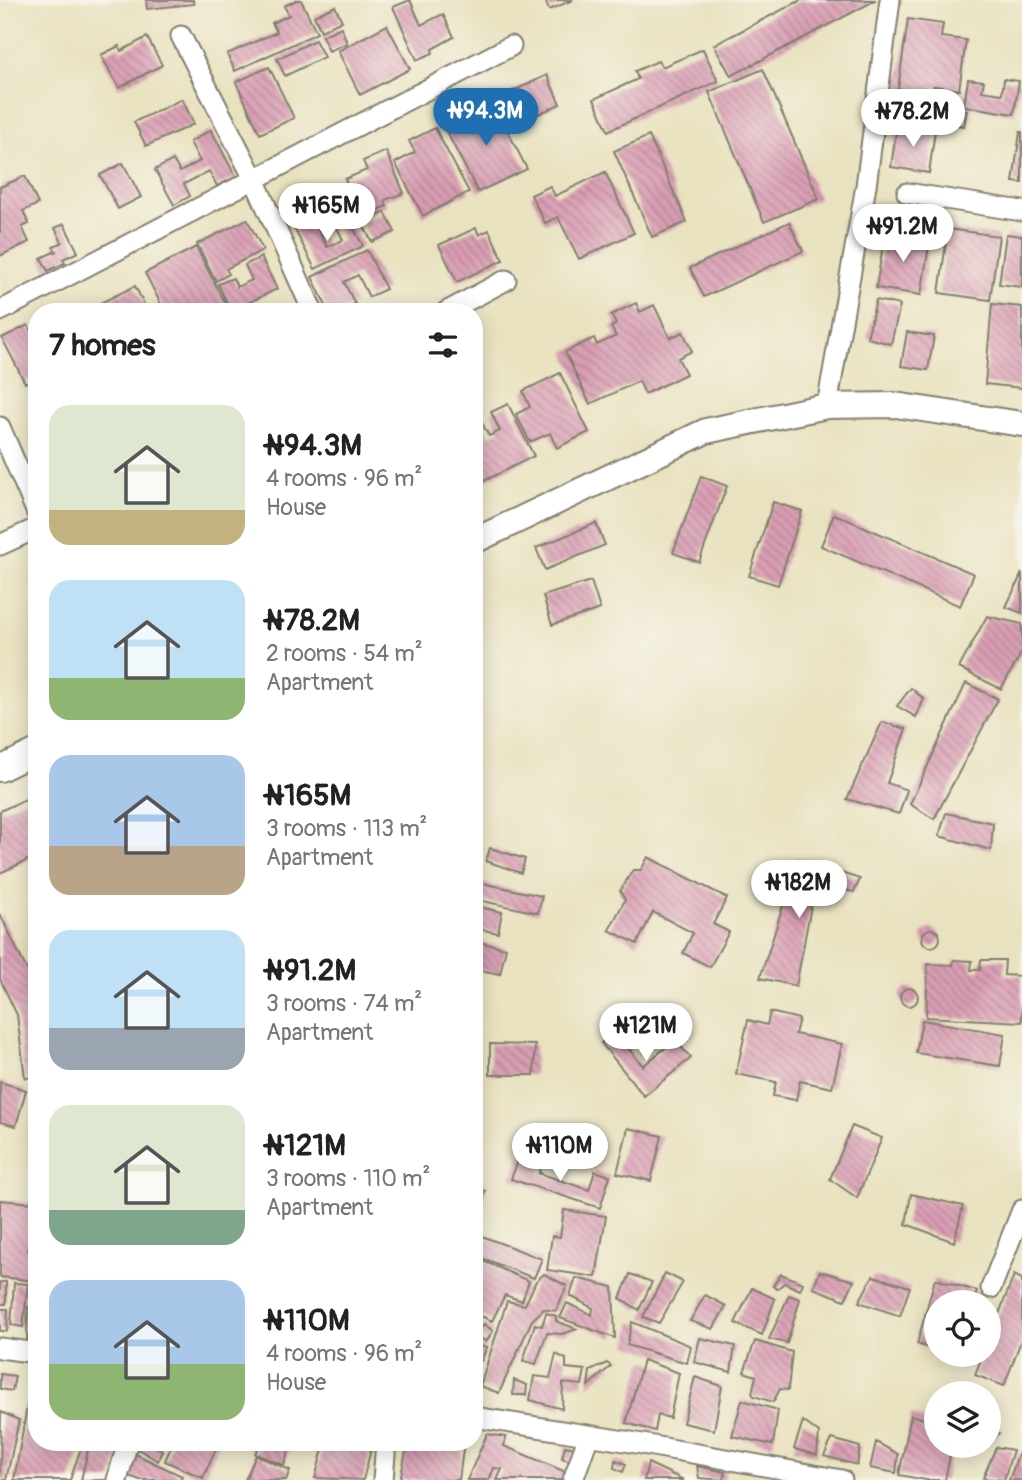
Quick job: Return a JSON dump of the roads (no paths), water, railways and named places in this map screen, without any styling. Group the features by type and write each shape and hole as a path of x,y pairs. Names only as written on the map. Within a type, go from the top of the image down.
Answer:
{"street":[{"path":"827,406 866,186 890,0"},
{"path":"181,36 254,179 309,303"},
{"path":"0,311 511,46"},
{"path":"907,193 1022,211"},
{"path":"463,303 506,281"},
{"path":"483,537 706,430 827,406 895,405 1022,424"},
{"path":"0,427 28,492"},
{"path":"0,545 28,532"},
{"path":"0,769 28,755"},
{"path":"991,1288 1022,1210"},
{"path":"0,1348 28,1352"},
{"path":"483,1418 842,1480"},
{"path":"573,1480 589,1435"},
{"path":"117,1480 125,1451"},
{"path":"383,1480 385,1451"}]}
